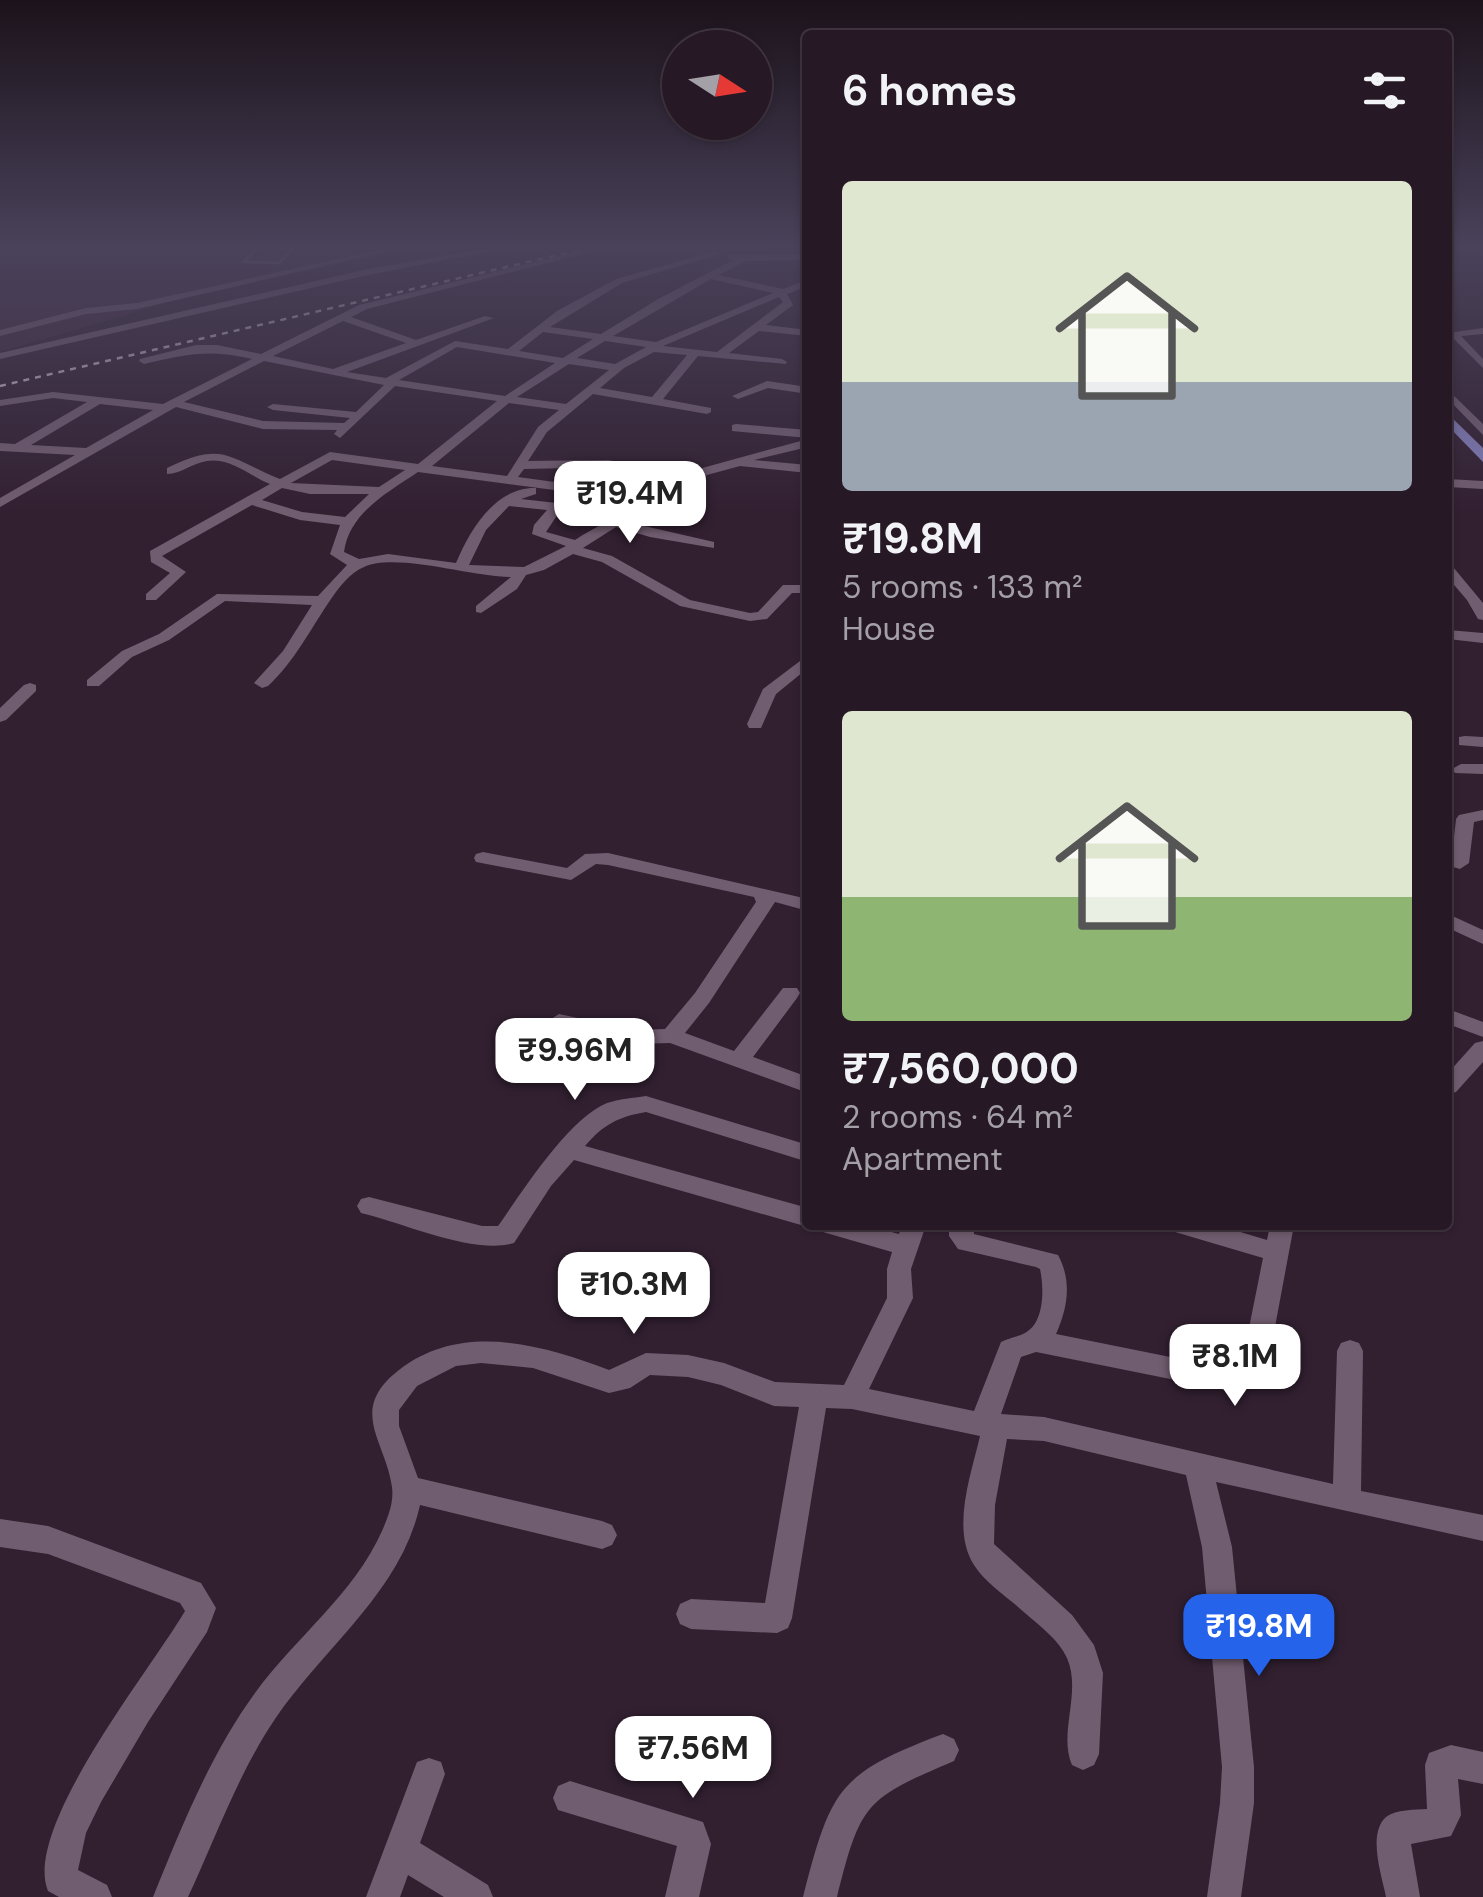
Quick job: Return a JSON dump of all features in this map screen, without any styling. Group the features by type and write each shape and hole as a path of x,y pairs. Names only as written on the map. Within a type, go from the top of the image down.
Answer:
{"main road":[{"path":"1452,423 1483,457"}],"street":[{"path":"0,356 81,338"},
{"path":"4,497 301,338"},
{"path":"400,338 439,352"},
{"path":"333,373 427,338"},
{"path":"511,352 531,338"},
{"path":"358,564 337,554 338,539 383,491 502,401 601,338"},
{"path":"605,338 694,354 782,362"},
{"path":"509,482 538,435 566,408 618,368 678,338"},
{"path":"717,357 742,338"},
{"path":"1457,338 1483,365"},
{"path":"321,459 325,450 390,383 459,344 618,368"},
{"path":"144,360 202,347 390,383 566,408"},
{"path":"655,401 694,354"},
{"path":"776,385 798,366"},
{"path":"738,396 767,384 802,391"},
{"path":"588,390 707,410"},
{"path":"0,403 44,395 169,405 267,426 347,427"},
{"path":"1452,397 1481,427"},
{"path":"18,448 99,400"},
{"path":"273,407 358,416"},
{"path":"1452,423 1481,427"},
{"path":"736,428 802,434"},
{"path":"150,597 180,572 156,559 155,554 321,459 335,456 536,486 599,486 703,473 802,445"},
{"path":"0,446 86,452"},
{"path":"172,471 196,457 207,456 237,460 279,483 295,487 383,491"},
{"path":"736,463 802,468"},
{"path":"520,465 609,464"},
{"path":"262,682 293,653 322,601 358,564 382,559 521,572 575,547 616,522 669,500 703,473"},
{"path":"1452,484 1483,485"},
{"path":"461,568 473,538 504,501 536,486"},
{"path":"504,501 589,509 600,497 599,486"},
{"path":"250,500 300,516 350,522"},
{"path":"556,507 541,525 539,534 607,559 670,596 757,618 788,588 802,589"},
{"path":"616,522 646,534 666,534 708,545"},
{"path":"480,609 512,586 521,572"},
{"path":"1452,574 1474,598 1483,616"},
{"path":"93,683 126,654 164,637 222,597 322,601"},
{"path":"1452,634 1483,638"},
{"path":"754,724 769,692 802,665"},
{"path":"0,718 30,688"},
{"path":"1462,768 1483,769"},
{"path":"1460,863 1465,819 1483,815"},
{"path":"483,858 571,874 592,858 608,858 802,904"},
{"path":"671,1036 702,998 766,902 762,894"},
{"path":"1452,922 1483,938"},
{"path":"739,1060 790,993"},
{"path":"1452,1018 1483,1030"},
{"path":"560,1020 634,1037 671,1036 802,1083"},
{"path":"1452,1082 1483,1048"},
{"path":"370,1206 482,1236 505,1236 569,1150 604,1114 646,1104 802,1152"},
{"path":"569,1150 802,1216"},
{"path":"852,1397 900,1298 899,1269 910,1235 871,1230"},
{"path":"960,1230 961,1236 974,1245 1038,1258 1054,1268 1056,1284 1046,1326 1036,1341"},
{"path":"1083,1754 1088,1688 1085,1652 1070,1632 991,1563 980,1546 989,1425 1010,1350 1036,1341 1225,1378 1246,1378 1256,1359 1279,1238 1221,1230"},
{"path":"1347,1500 1350,1351"},
{"path":"170,1897 248,1732 380,1564 405,1508 408,1489 383,1423 386,1406 408,1378 458,1352 526,1353 609,1382 622,1380 646,1364 688,1366 724,1374 774,1394 852,1397 989,1425 1080,1435 1347,1500 1483,1528"},
{"path":"691,1614 776,1618 814,1396"},
{"path":"1198,1464 1217,1548 1238,1767 1238,1803 1224,1897"},
{"path":"408,1489 602,1535"},
{"path":"0,1533 56,1543 190,1593 201,1608 196,1622 104,1766 56,1866 60,1879 95,1897"},
{"path":"820,1897 840,1828 858,1791 895,1767 943,1750"},
{"path":"1403,1896 1392,1838 1398,1829 1439,1824 1444,1815 1441,1765 1451,1761 1483,1768"},
{"path":"382,1897 429,1774"},
{"path":"570,1798 691,1834 694,1844 682,1897"},
{"path":"400,1850 476,1897"}],"shaded area":[{"path":"0,338 49,338 0,352"}],"railway":[{"path":"0,386 206,338"}]}
